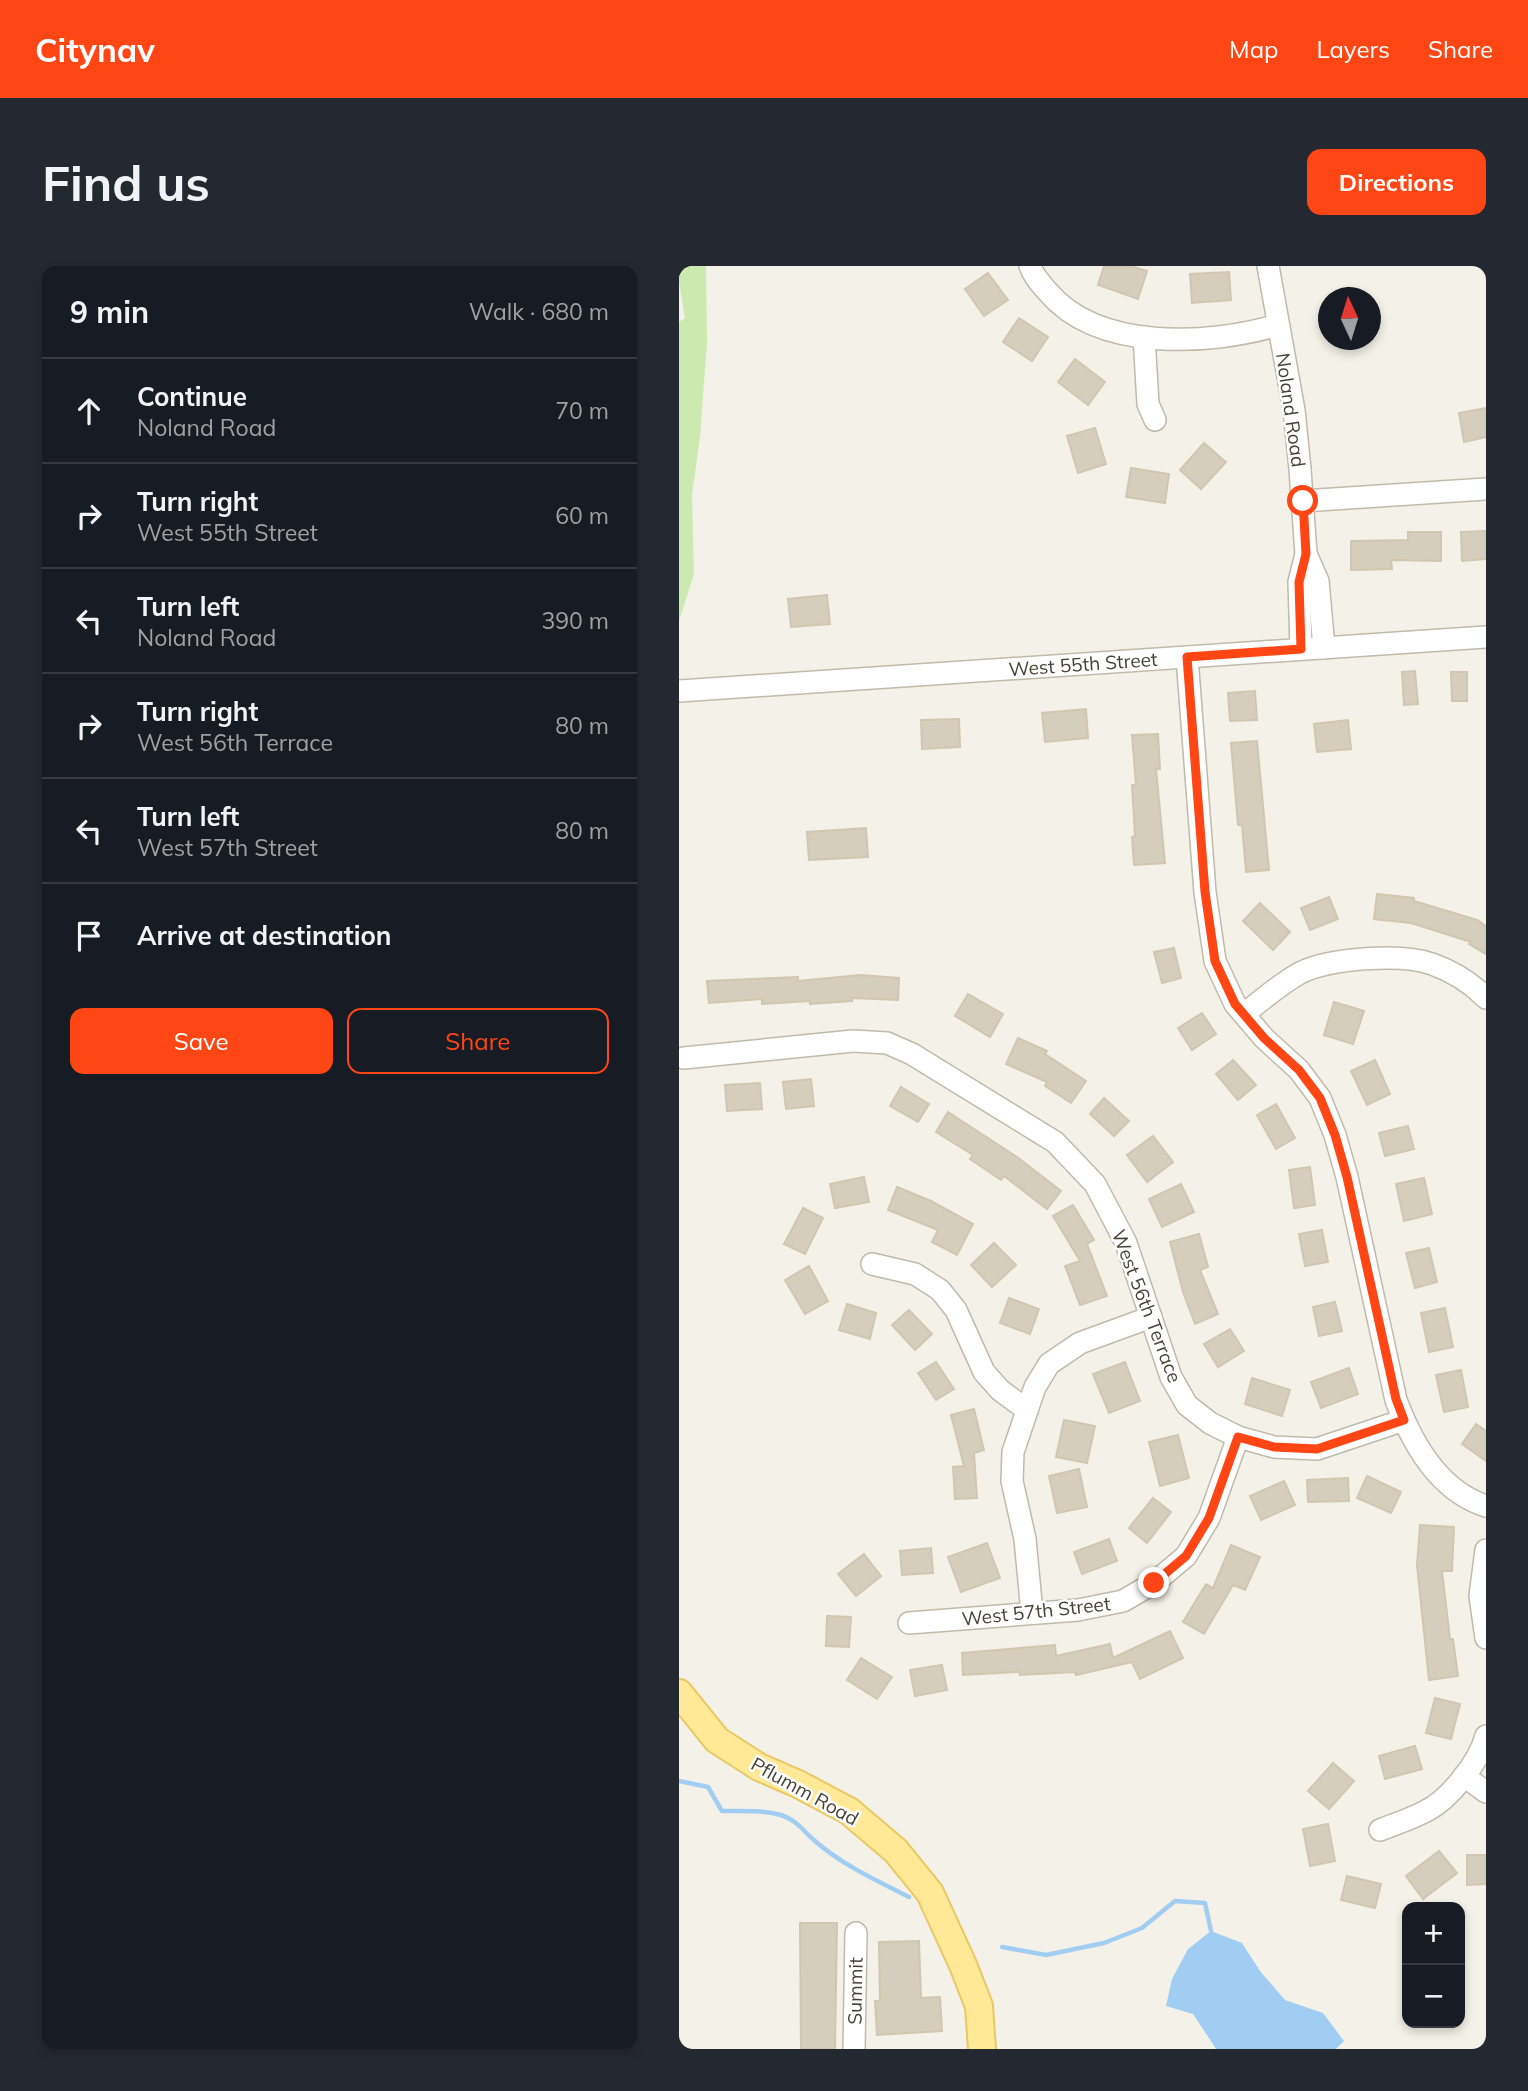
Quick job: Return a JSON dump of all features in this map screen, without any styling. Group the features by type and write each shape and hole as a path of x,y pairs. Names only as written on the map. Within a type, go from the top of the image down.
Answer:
{"main road":[{"name":"Pflumm Road","path":"679,1693 717,1740 759,1767 849,1811 896,1851 930,1894 963,1965 979,2006 982,2049"}],"street":[{"path":"1030,266 1034,275 1058,304 1084,321 1109,331 1145,337 1205,339 1245,335 1278,325"},
{"name":"Noland Road","path":"1268,266 1294,410 1303,501 1306,554 1299,582 1301,649"},
{"path":"1145,337 1148,404 1155,420"},
{"path":"1303,501 1486,489"},
{"name":"Noland Road","path":"1306,554 1318,581 1324,648"},
{"name":"West 55th Street","path":"679,691 1486,637"},
{"path":"1187,657 1205,892 1215,961 1235,1004 1264,1038 1299,1070 1320,1098 1325,1110 1347,1177 1396,1399 1404,1420 1430,1464 1444,1480 1460,1493 1486,1506"},
{"path":"1244,1014 1303,971 1343,961 1387,957 1431,963 1473,986 1486,998"},
{"name":"West 56th Terrace","path":"684,1058 853,1041 887,1043 912,1054 1055,1142 1095,1184 1126,1242 1171,1377 1187,1405 1210,1423 1238,1437 1274,1447 1317,1449 1404,1420"},
{"path":"872,1264 915,1274 940,1290 956,1310 984,1372 1000,1391 1027,1410"},
{"path":"1032,1614 1025,1539 1012,1482 1013,1452 1035,1387 1049,1364 1080,1343 1151,1317"},
{"name":"West 57th Street","path":"909,1623 1078,1610 1123,1601 1154,1583 1186,1556 1209,1518 1238,1437"},
{"path":"1486,1550 1480,1595 1486,1638"},
{"path":"1380,1830 1427,1811 1440,1802 1464,1776 1479,1754 1486,1735"},
{"path":"1464,1776 1486,1792"},
{"name":"Summit","path":"855,2049 856,1933"}],"green space":[{"path":"679,266 706,266 707,343 700,437 692,495 694,574 679,621 679,322 685,318"}],"water":[{"path":"1211,1931 1242,1943 1260,1971 1285,2000 1323,2013 1344,2041 1336,2049 1216,2049 1193,2014 1166,2006 1172,1979 1188,1949"}],"building":[{"path":"1104,266 1131,266 1147,271 1138,299 1098,285"},
{"path":"1229,272 1231,300 1192,303 1190,274"},
{"path":"988,273 1008,300 984,316 965,289"},
{"path":"1019,318 1048,337 1032,361 1003,342"},
{"path":"1075,359 1105,382 1088,405 1058,382"},
{"path":"1486,408 1486,437 1464,442 1459,413"},
{"path":"1095,428 1106,464 1078,473 1067,436"},
{"path":"1204,443 1226,462 1201,489 1180,470"},
{"path":"1131,468 1169,474 1165,503 1126,497"},
{"path":"1486,531 1486,559 1462,561 1461,532"},
{"path":"1408,532 1441,532 1441,561 1391,560 1392,569 1351,570 1351,541 1408,540"},
{"path":"827,595 830,624 791,627 788,599"},
{"path":"1415,671 1418,704 1404,705 1402,672"},
{"path":"1451,672 1467,672 1467,701 1452,701"},
{"path":"1255,691 1257,720 1230,721 1228,693"},
{"path":"1086,709 1088,738 1045,742 1042,713"},
{"path":"959,719 960,747 922,749 921,720"},
{"path":"1348,720 1351,749 1317,752 1314,724"},
{"path":"1158,734 1160,769 1156,769 1165,863 1134,865 1132,785 1136,785 1132,735"},
{"path":"1257,741 1269,870 1246,872 1242,825 1238,825 1231,743"},
{"path":"866,828 868,857 809,860 807,832"},
{"path":"1377,894 1414,898 1414,901 1477,920 1486,926 1486,954 1469,944 1471,942 1411,923 1374,919"},
{"path":"1329,897 1338,919 1310,930 1301,908"},
{"path":"1260,903 1290,932 1273,950 1243,921"},
{"path":"1174,948 1181,978 1162,983 1154,952"},
{"path":"860,975 899,978 898,1000 852,998 852,1001 810,1004 810,1001 762,1004 762,999 709,1003 707,981 798,977 798,981"},
{"path":"968,994 1003,1014 990,1037 955,1016"},
{"path":"1334,1002 1364,1011 1353,1044 1324,1035"},
{"path":"1202,1013 1216,1034 1192,1050 1178,1028"},
{"path":"1018,1038 1047,1051 1045,1054 1086,1081 1071,1103 1045,1086 1047,1082 1006,1064"},
{"path":"1233,1060 1256,1085 1238,1100 1216,1074"},
{"path":"1375,1060 1390,1094 1367,1105 1351,1071"},
{"path":"811,1079 814,1106 786,1109 783,1082"},
{"path":"760,1083 762,1109 727,1111 725,1085"},
{"path":"901,1087 929,1104 918,1122 890,1106"},
{"path":"1104,1098 1129,1121 1114,1136 1090,1114"},
{"path":"1276,1104 1295,1138 1276,1149 1257,1115"},
{"path":"948,1112 1017,1157 1061,1191 1047,1209 1004,1176 1001,1180 970,1159 973,1155 936,1132"},
{"path":"1408,1126 1414,1149 1385,1156 1379,1133"},
{"path":"1153,1136 1173,1162 1147,1182 1127,1155"},
{"path":"1310,1167 1315,1205 1294,1208 1289,1170"},
{"path":"864,1177 869,1202 835,1208 830,1184"},
{"path":"1424,1178 1432,1214 1404,1221 1396,1184"},
{"path":"1181,1184 1194,1212 1162,1227 1149,1199"},
{"path":"897,1187 931,1201 973,1224 957,1255 932,1242 938,1230 888,1210"},
{"path":"1073,1205 1094,1240 1087,1244 1107,1296 1080,1305 1065,1266 1080,1261 1053,1216"},
{"path":"803,1208 823,1218 805,1254 784,1244"},
{"path":"1322,1230 1328,1262 1305,1266 1299,1234"},
{"path":"1199,1234 1208,1267 1200,1270 1218,1314 1195,1324 1183,1292 1170,1242"},
{"path":"994,1243 1016,1265 992,1287 971,1265"},
{"path":"1429,1248 1437,1282 1415,1288 1406,1253"},
{"path":"809,1266 828,1301 805,1314 785,1280"},
{"path":"1009,1298 1039,1309 1030,1334 1000,1323"},
{"path":"1335,1302 1342,1331 1319,1336 1313,1307"},
{"path":"847,1304 876,1313 870,1339 839,1330"},
{"path":"1445,1308 1453,1347 1429,1352 1421,1313"},
{"path":"909,1310 932,1334 915,1350 892,1325"},
{"path":"1230,1329 1244,1351 1218,1367 1204,1344"},
{"path":"936,1362 954,1389 936,1400 918,1373"},
{"path":"1125,1362 1140,1401 1109,1413 1093,1374"},
{"path":"1349,1368 1358,1394 1321,1408 1311,1382"},
{"path":"1461,1370 1468,1407 1444,1412 1436,1375"},
{"path":"1252,1378 1290,1390 1282,1416 1245,1404"},
{"path":"974,1409 984,1450 974,1453 977,1498 955,1499 953,1467 964,1466 951,1415"},
{"path":"1064,1420 1095,1426 1087,1463 1056,1457"},
{"path":"1476,1424 1486,1431 1486,1461 1462,1444"},
{"path":"1178,1435 1189,1478 1160,1486 1149,1442"},
{"path":"1079,1469 1087,1507 1057,1513 1049,1476"},
{"path":"1367,1476 1401,1492 1391,1513 1357,1498"},
{"path":"1348,1478 1349,1501 1308,1502 1307,1480"},
{"path":"1284,1481 1295,1505 1261,1520 1250,1496"},
{"path":"1153,1498 1171,1512 1147,1543 1129,1528"},
{"path":"1420,1525 1454,1527 1452,1571 1442,1571 1450,1639 1453,1639 1458,1676 1429,1680 1417,1565"},
{"path":"1109,1539 1117,1561 1082,1574 1074,1552"},
{"path":"987,1543 1000,1578 961,1592 948,1557"},
{"path":"1231,1545 1260,1557 1245,1590 1233,1585 1204,1634 1183,1622 1206,1584 1213,1588"},
{"path":"931,1548 933,1573 902,1575 900,1551"},
{"path":"864,1554 881,1576 856,1596 838,1574"},
{"path":"827,1616 851,1617 849,1647 826,1646"},
{"path":"1170,1631 1183,1658 1140,1679 1132,1662 1076,1675 1075,1672 1020,1675 1020,1672 963,1675 962,1653 1055,1645 1056,1656 1110,1644 1113,1658"},
{"path":"861,1658 892,1677 877,1699 847,1680"},
{"path":"942,1665 947,1690 915,1696 910,1670"},
{"path":"1435,1698 1460,1704 1451,1739 1426,1733"},
{"path":"1415,1746 1422,1769 1385,1779 1379,1756"},
{"path":"1333,1763 1354,1781 1329,1809 1308,1791"},
{"path":"1328,1824 1335,1861 1310,1866 1303,1829"},
{"path":"1439,1851 1457,1873 1423,1899 1406,1876"},
{"path":"1467,1855 1486,1855 1486,1884 1467,1885"},
{"path":"1347,1876 1381,1884 1375,1908 1341,1900"},
{"path":"800,1923 837,1923 835,2049 801,2049"},
{"path":"919,1941 921,1998 940,1997 942,2031 877,2035 875,2001 880,2001 879,1942"}],"waterway":[{"path":"679,1781 708,1787 722,1811 774,1813 787,1817 837,1858 909,1897"},
{"path":"1002,1947 1046,1955 1104,1943 1142,1928 1175,1901 1205,1903 1211,1931"}],"route":[{"path":"1154,1583 1186,1556 1209,1518 1238,1437 1274,1447 1317,1449 1404,1420 1396,1399 1347,1177 1335,1135 1320,1098 1299,1070 1264,1038 1235,1004 1215,961 1205,892 1187,657 1301,649 1299,582 1306,554 1303,501"}]}
